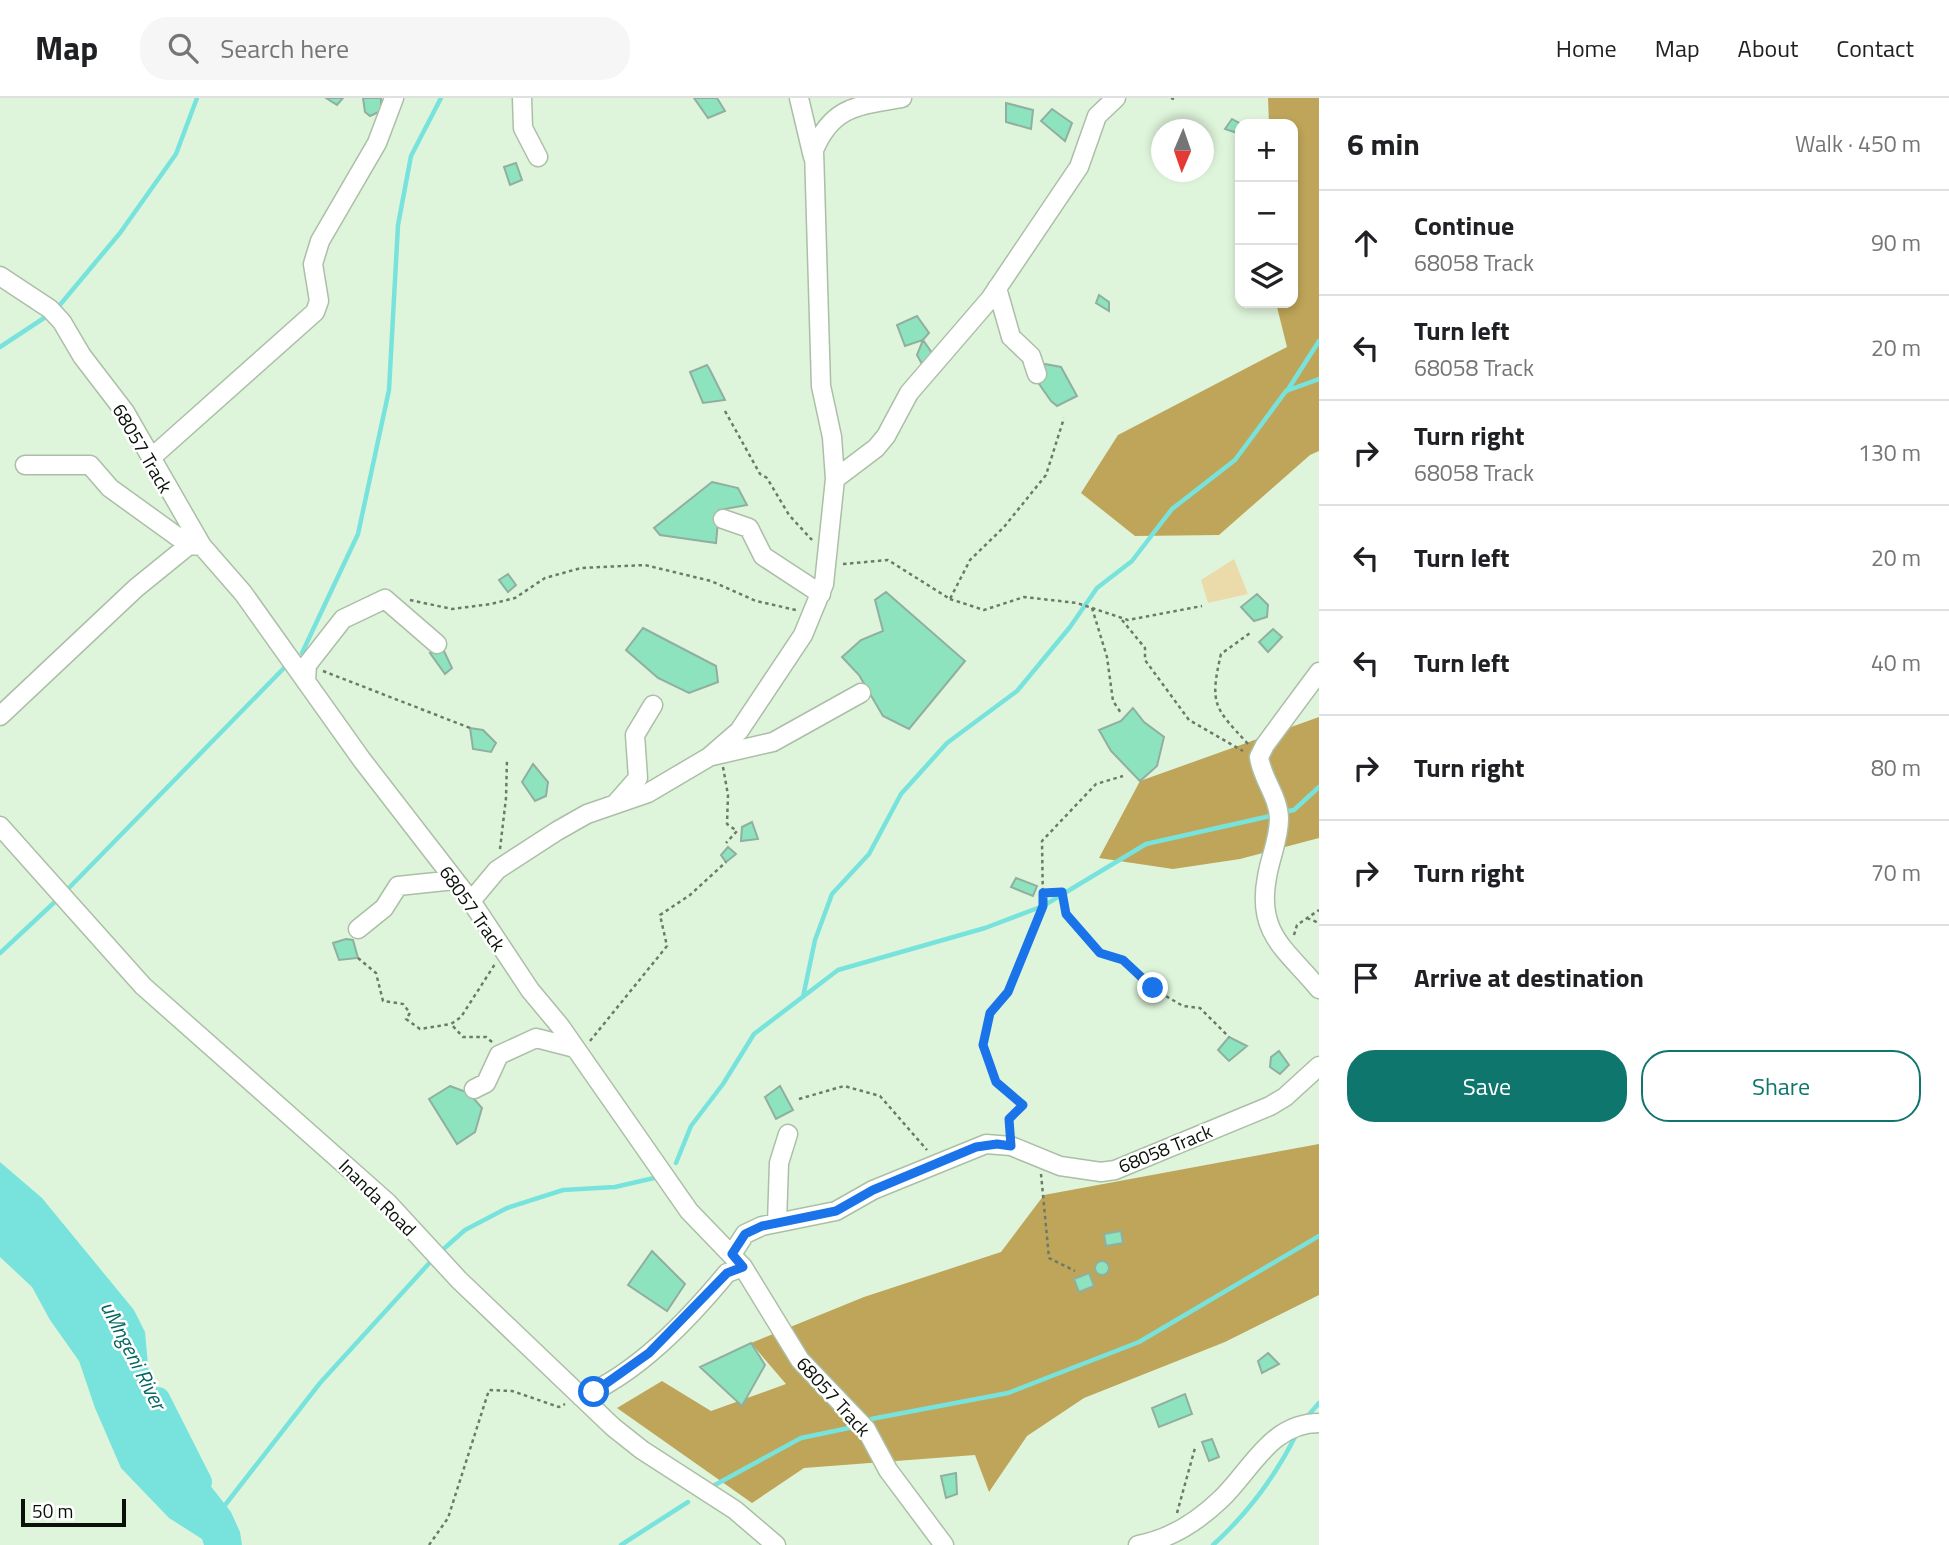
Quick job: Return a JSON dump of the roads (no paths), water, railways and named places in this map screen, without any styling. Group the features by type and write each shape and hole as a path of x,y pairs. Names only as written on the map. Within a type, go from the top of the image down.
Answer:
{"street":[{"path":"152,458 315,313 319,301 313,264 320,241 377,144 394,98"},
{"path":"522,98 523,128 538,157"},
{"path":"471,901 497,870 587,814 648,793 715,755 739,731 803,635 813,614 821,594 828,562 835,479 832,438 821,386 814,157 799,98"},
{"path":"814,157 821,135 841,113 869,103 902,98"},
{"path":"835,479 876,448 886,436 909,393 962,335 997,288 1079,167 1097,116 1115,98"},
{"name":"68057 Track","path":"0,276 57,315 82,356 125,412 152,458 195,545 243,593 307,673 362,760 471,901 689,1211 737,1260 800,1360 866,1429 888,1470 944,1545"},
{"path":"997,288 1011,337 1031,356 1037,374"},
{"path":"0,716 136,588 195,545 110,488 90,465 24,465"},
{"path":"723,519 749,528 762,556 821,594"},
{"path":"307,673 343,620 385,599 438,644"},
{"path":"1319,672 1265,744 1259,757 1277,803 1279,821 1266,880 1265,914 1272,937 1319,989"},
{"path":"715,755 773,742 861,693"},
{"path":"616,803 638,778 635,735 653,705"},
{"name":"Inanda Road","path":"0,826 143,986 388,1203 459,1280 581,1397 642,1450 734,1510 776,1545"},
{"path":"358,929 384,908 398,886 455,880"},
{"path":"474,1089 486,1083 499,1055 536,1038 577,1052"},
{"name":"68058 Track","path":"581,1397 643,1358 727,1273 737,1260 745,1234 777,1223 836,1211 873,1190 986,1144 1011,1146 1075,1169 1101,1172 1115,1170 1270,1106 1285,1097 1319,1066"},
{"path":"777,1223 779,1163 788,1135"},
{"path":"1138,1545 1171,1536 1222,1499 1280,1433 1302,1423 1319,1423"}],"water":[{"path":"0,1162 42,1198 134,1310 145,1332 149,1375 181,1448 231,1512 240,1532 242,1545 204,1545 202,1539 169,1518 121,1468 95,1408 79,1361 50,1320 32,1287 0,1257"}],"waterway":[{"path":"59,306 120,233 176,154 197,98"},
{"path":"302,653 358,534 389,390 398,225 411,156 441,98"},
{"path":"0,347 44,318"},
{"path":"1287,391 1319,341"},
{"path":"803,997 815,940 832,894 869,854 901,794 947,743 1017,691 1070,627 1097,588 1132,561 1172,509 1235,460 1286,391 1319,379"},
{"path":"65,892 284,668"},
{"path":"1283,812 1294,810 1319,787"},
{"path":"676,1163 691,1126 723,1084 754,1034 838,970 985,928 1043,906 1146,844 1275,815"},
{"path":"0,953 59,898"},
{"path":"439,1253 465,1230 507,1208 563,1190 615,1187 654,1178"},
{"path":"871,1419 1008,1393 1139,1342 1319,1236"},
{"path":"222,1509 320,1383 433,1259"},
{"name":"uMngeni River","path":"158,1399 200,1482"},
{"path":"1306,1418 1319,1403"},
{"path":"713,1486 801,1438 849,1428"},
{"path":"1213,1545 1260,1494 1296,1435"},
{"path":"621,1545 688,1502"}]}
